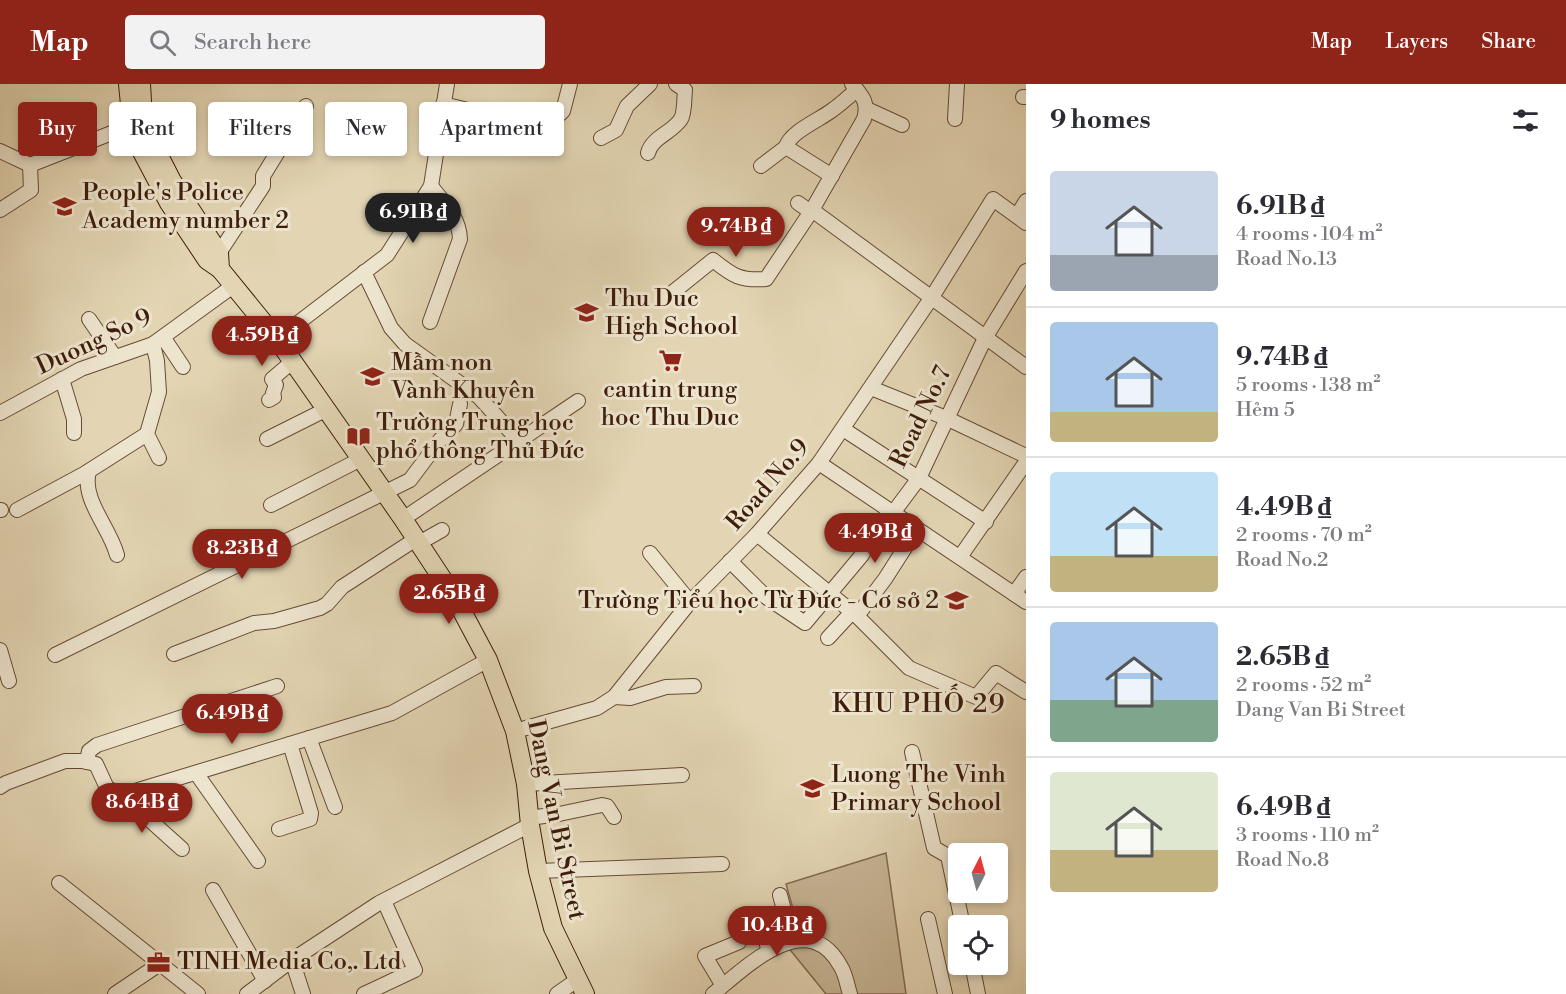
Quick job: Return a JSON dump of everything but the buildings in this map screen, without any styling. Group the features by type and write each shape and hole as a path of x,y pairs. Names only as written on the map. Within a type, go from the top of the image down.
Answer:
{"main road":[{"name":"Dang Van Bi Street","path":"128,84 130,102"},
{"name":"Dang Van Bi Street","path":"141,84 143,118 155,151 233,286 277,339 403,519 455,598 488,660 515,731 526,784 529,821 538,872 553,928 581,987"},
{"name":"Dang Van Bi Street","path":"144,156 169,203 207,260 220,261"}],"street":[{"path":"443,102 447,84"},
{"path":"564,107 570,84"},
{"path":"601,138 616,130 627,106 650,84"},
{"path":"648,153 654,141 662,137 681,118 685,90 676,84"},
{"path":"955,119 957,84"},
{"path":"667,297 713,260 729,273 747,281 766,279 812,211 864,118 867,109 865,99 854,87 830,112 787,142 786,147 761,166"},
{"path":"867,109 902,125"},
{"path":"0,151 30,165 109,134"},
{"path":"786,147 832,176"},
{"path":"220,261 263,186 263,176 275,156"},
{"path":"277,339 387,255 431,186 435,156"},
{"path":"0,210 31,190 30,165"},
{"path":"430,322 460,239 454,215 431,186"},
{"name":"Road No.9","path":"515,731 597,708 614,697 690,602 757,534 819,464 932,297 993,199 1021,219"},
{"path":"1021,219 1026,201"},
{"path":"798,203 932,297 1026,367"},
{"name":"Road No.7","path":"730,561 766,597 805,623 862,555 875,531 919,478 985,338 1026,271"},
{"path":"364,273 391,328 405,344 479,397 519,441"},
{"name":"Duong So 9","path":"0,413 81,369 158,341 233,286"},
{"path":"89,319 115,357"},
{"path":"158,341 183,367"},
{"path":"17,510 89,471 147,434 159,392 158,341"},
{"path":"269,400 274,397 276,385 272,380 292,362"},
{"path":"62,379 74,419 74,433"},
{"path":"871,388 946,418 1026,456"},
{"path":"403,519 578,401"},
{"path":"55,655 410,480 440,440 456,424 460,404"},
{"path":"267,439 325,410"},
{"path":"843,429 986,522"},
{"path":"147,434 159,458"},
{"path":"271,505 361,459"},
{"path":"960,557 1026,462"},
{"path":"819,464 1026,602"},
{"path":"89,471 86,483 88,492 113,541 117,555"},
{"path":"828,638 854,614 885,579 917,529"},
{"path":"174,654 232,630 320,608 327,604 342,587 418,541 442,530"},
{"path":"757,534 854,614 909,668 976,697 996,673 1026,692"},
{"path":"650,553 690,602"},
{"path":"1014,594 1026,577"},
{"path":"0,650 9,681"},
{"path":"122,795 392,713 488,660"},
{"path":"87,762 89,751 97,745 278,686"},
{"path":"614,697 630,698 666,687 694,686"},
{"path":"309,738 335,807"},
{"path":"279,829 310,819 311,813 290,744"},
{"path":"912,752 934,848 948,856 961,915"},
{"path":"0,787 65,761 96,764 107,788 122,795 182,849"},
{"path":"196,772 258,861"},
{"path":"526,784 682,775"},
{"path":"247,994 292,960 379,903 529,821 602,805 608,806 614,817"},
{"path":"538,872 722,864"},
{"path":"59,883 198,994"},
{"path":"213,890 265,981"},
{"path":"717,988 789,929 780,895"},
{"path":"364,994 415,970 384,902"},
{"path":"928,919 945,994"},
{"path":"703,994 717,988 779,945 798,940 819,945 834,956 843,969 849,994"},
{"path":"717,988 705,956 739,942"},
{"path":"292,960 303,994"},
{"path":"115,994 161,963"},
{"path":"974,975 978,994"},
{"path":"557,994 581,987"}],"shaded area":[{"path":"886,853 906,994 852,994 842,963 801,937 786,884"},
{"path":"808,944 832,958 847,994 826,994 787,946"}],"place":[{"name":"People's Police Academy number 2","path":"64,207"},
{"name":"Thu Duc High School","path":"587,313"},
{"name":"cantin trung hoc Thu Duc","path":"670,360"},
{"name":"Mầm non Vành Khuyên","path":"373,377"},
{"name":"Trường Trung học phổ thông Thủ Đức","path":"358,437"},
{"name":"Trường Tiểu học Từ Đức - Cơ sở 2","path":"957,601"},
{"name":"Luong The Vinh Primary School","path":"813,789"},
{"name":"TINH Media Co,. Ltd","path":"159,962"}],"district":[{"name":"KHU PHỐ 29","path":"919,704"}]}
